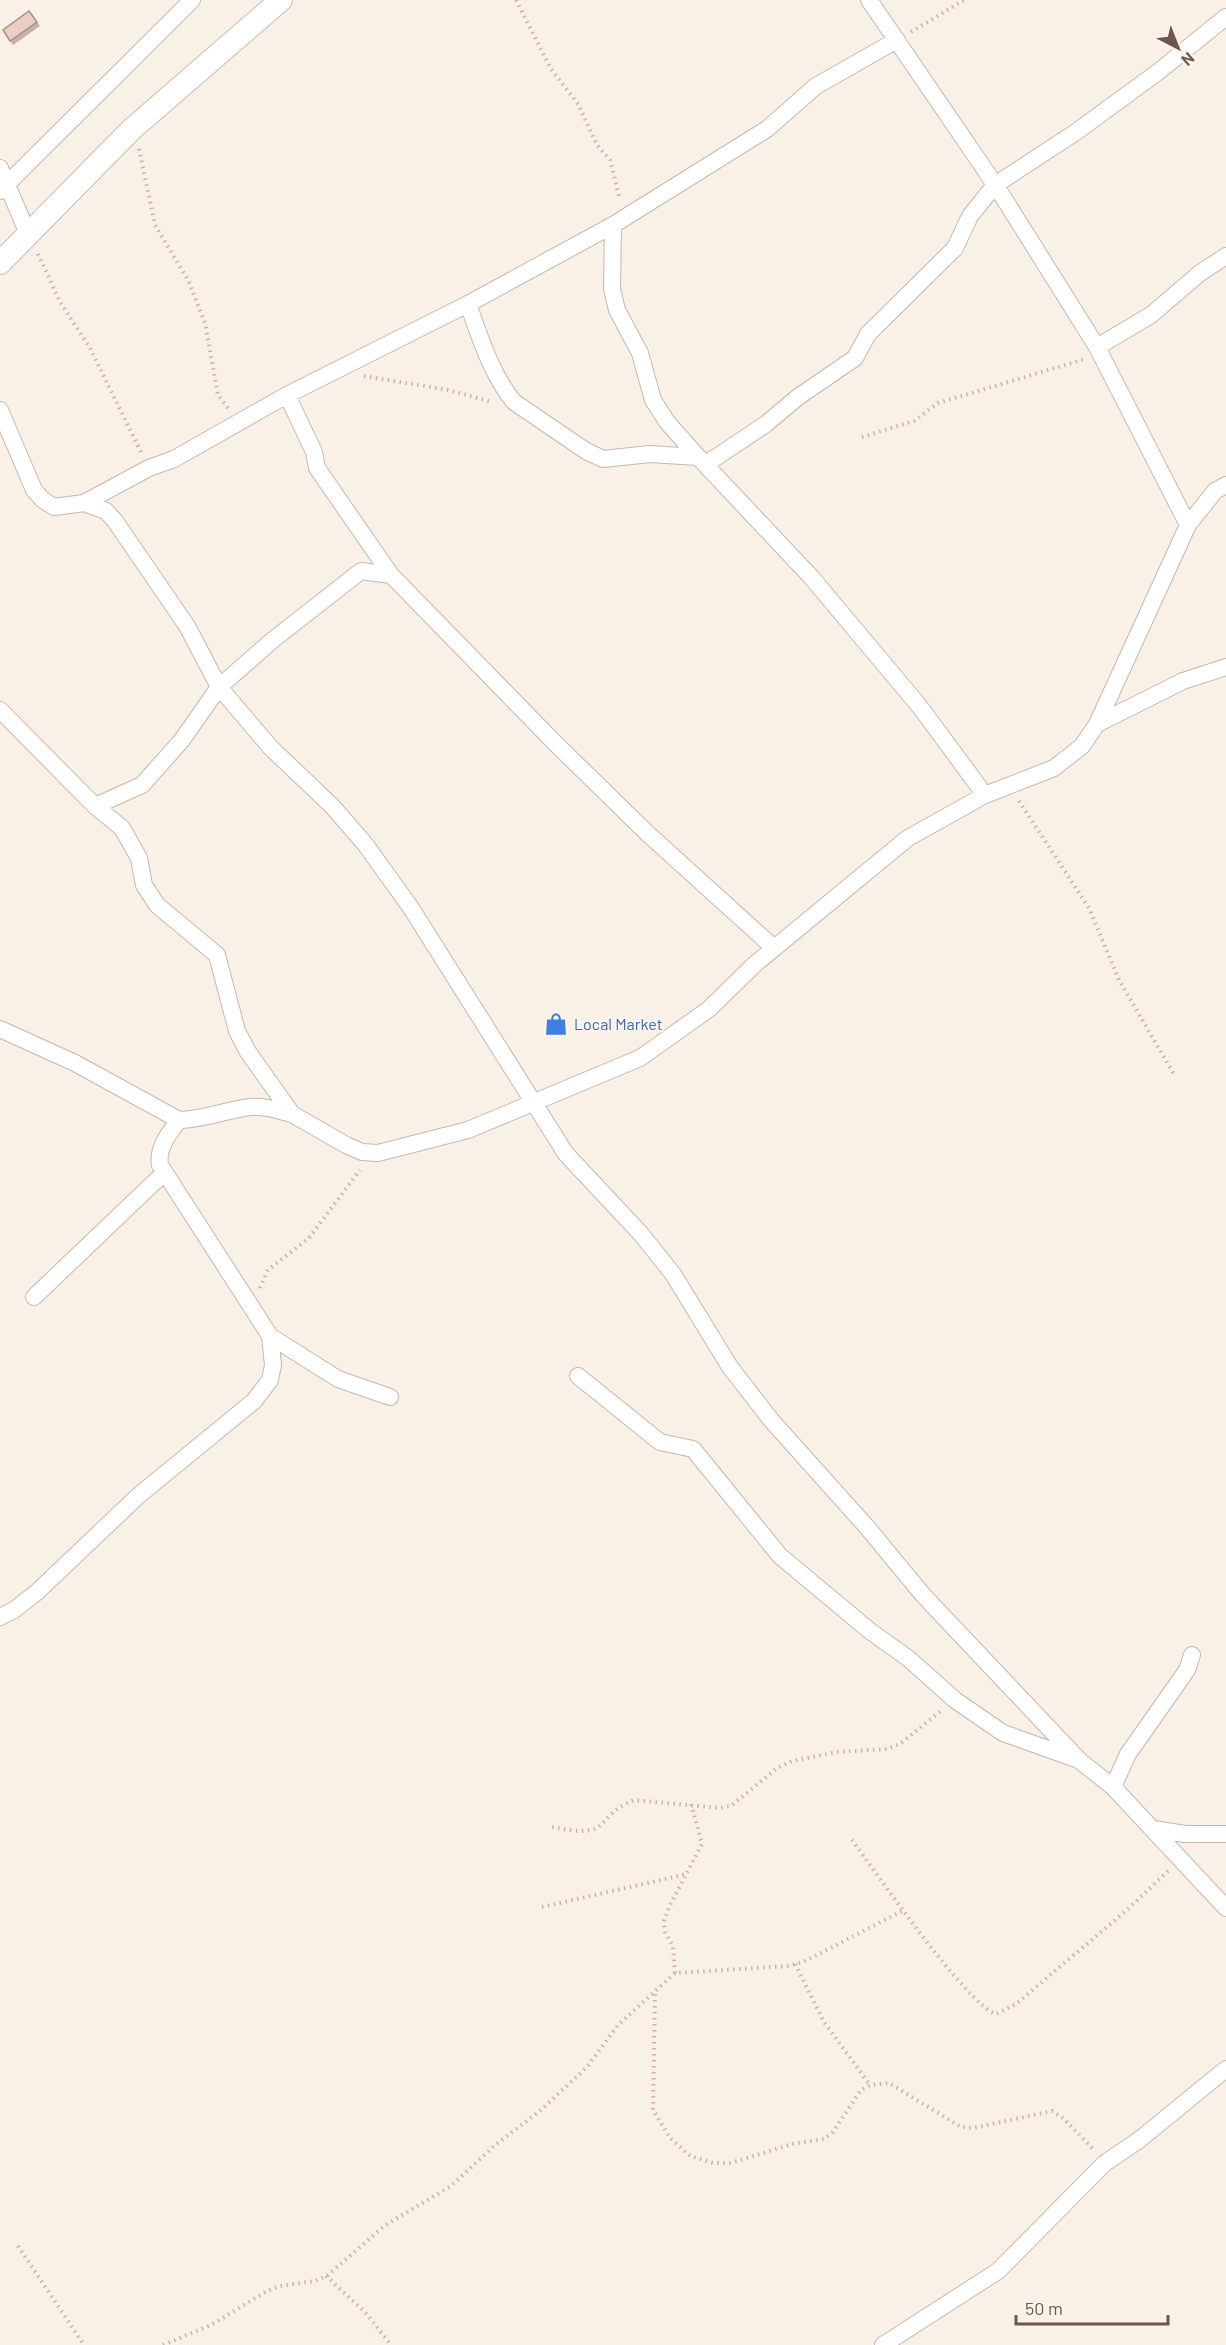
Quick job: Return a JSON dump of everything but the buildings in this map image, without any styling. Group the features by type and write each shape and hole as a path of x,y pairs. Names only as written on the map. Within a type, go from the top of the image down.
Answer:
{"main road":[{"path":"0,263 135,126 281,0"}],"street":[{"path":"4,187 192,0"},
{"path":"869,0 995,185 1098,351 1188,525"},
{"path":"468,304 484,349 507,393 530,413 586,451 603,459 650,454 702,461 766,424 798,397 855,358 868,334 955,248 970,216 995,185 1076,132 1158,72 1226,17"},
{"path":"0,410 34,490 43,500 54,507 84,503 149,468 174,459 287,395 468,304 618,221 767,129 816,86 897,40"},
{"path":"0,168 4,187 28,234"},
{"path":"618,221 612,290 617,310 640,353 653,400 667,422 812,578 920,707 985,795"},
{"path":"1098,351 1151,315 1200,273 1226,256"},
{"path":"287,395 314,452 317,468 391,575 571,760 774,948"},
{"path":"0,1029 75,1063 179,1120 196,1120 249,1107 264,1107 292,1114 346,1145 374,1153 468,1130 640,1058 709,1010 774,948 908,838 985,795 1054,768 1082,746 1097,724 1188,525 1215,491 1226,485"},
{"path":"84,503 106,511 116,521 187,626 219,687 271,748 332,806 365,844 411,908 566,1154 640,1234 673,1274 730,1367 771,1420 866,1526 923,1595 1080,1761 1113,1787 1226,1908"},
{"path":"95,806 142,785 182,740 219,687 274,639 361,572 391,575"},
{"path":"1097,724 1183,681 1226,667"},
{"path":"0,710 95,806 122,828 139,858 144,885 156,905 217,955 237,1031 248,1052 292,1114"},
{"path":"179,1120 166,1138 159,1158 164,1173 270,1336 339,1379 390,1397"},
{"path":"34,1297 164,1173"},
{"path":"0,1617 14,1610 37,1592 138,1496 254,1401 270,1380 273,1365 270,1336"},
{"path":"578,1376 660,1442 693,1449 780,1556 870,1631 909,1659 955,1700 1003,1733 1080,1761"},
{"path":"1113,1787 1128,1754 1187,1670 1192,1655"},
{"path":"1153,1829 1185,1834 1226,1834"},
{"path":"883,2345 998,2271 1105,2163 1139,2140 1226,2069"}],"path":[{"path":"516,0 551,69 578,104 597,145 610,160 618,221"},
{"path":"897,40 964,0"},
{"path":"135,126 155,225 189,279 205,323 218,394 240,423"},
{"path":"28,234 60,302 90,348 149,468"},
{"path":"861,437 914,421 938,403 1098,351"},
{"path":"335,371 448,390 530,413"},
{"path":"1009,785 1089,908 1119,980 1176,1076"},
{"path":"258,1317 260,1285 268,1270 309,1238 374,1153"},
{"path":"552,1827 577,1832 593,1831 603,1826 624,1804 634,1800 691,1803 719,1808 731,1806 777,1768 792,1761 838,1752 887,1749 900,1744 955,1700"},
{"path":"675,1973 673,1946 665,1932 664,1921 702,1844 691,1803"},
{"path":"852,1840 968,1990 992,2013 1001,2013 1017,2004 1127,1910 1181,1859"},
{"path":"542,1907 687,1874"},
{"path":"163,2345 210,2325 267,2291 280,2286 315,2281 326,2276 384,2226 450,2186 494,2146 541,2110 587,2067 618,2025 655,1994 675,1973 750,1971 795,1964 904,1910"},
{"path":"795,1964 824,2022 870,2085"},
{"path":"655,1994 653,2110 670,2138 690,2156 714,2163 731,2163 792,2144 824,2139 833,2132 861,2090 870,2085 889,2083 961,2127 973,2128 1052,2111 1064,2118 1105,2163"},
{"path":"18,2246 84,2345"},
{"path":"326,2276 365,2312 390,2345"}],"place":[{"name":"Local Market","path":"556,1024"}]}
